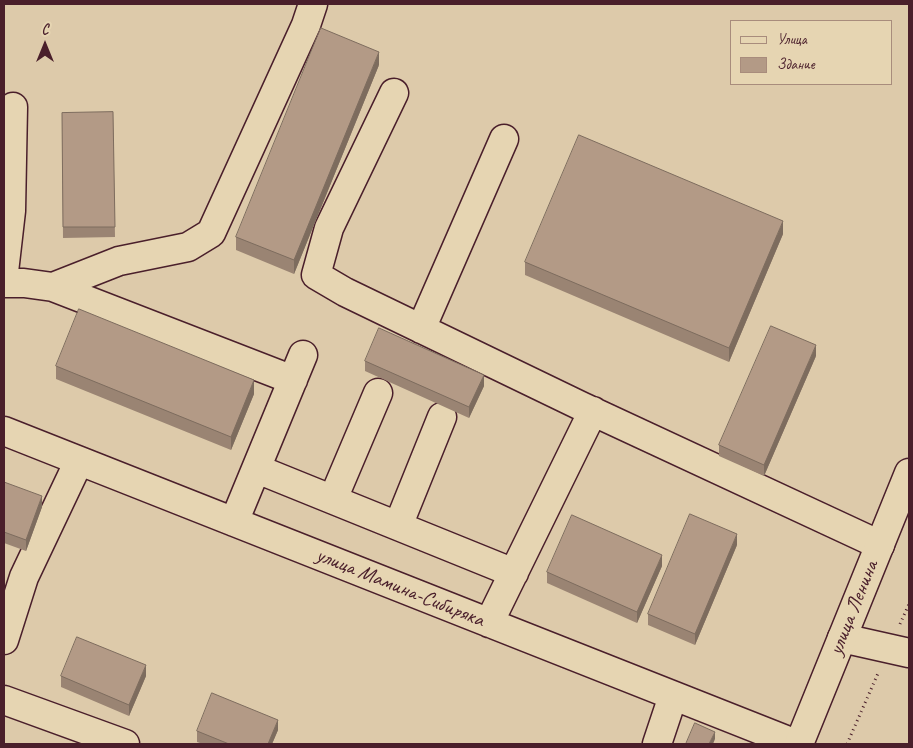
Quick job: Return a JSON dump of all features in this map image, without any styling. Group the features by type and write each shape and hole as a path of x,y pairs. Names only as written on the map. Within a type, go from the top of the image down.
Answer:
{"main road":[{"path":"53,287 119,261 188,247 211,233 314,4"},
{"path":"394,93 329,228 316,275 345,292 421,329 880,545"},
{"path":"4,272 11,211 13,107"},
{"path":"421,329 504,139"},
{"path":"4,283 24,283 53,287 293,380"},
{"path":"234,522 303,355"},
{"path":"333,500 378,393"},
{"path":"489,623 593,411"},
{"path":"398,526 442,417"},
{"name":"улица Мамина-Сибиряка","path":"4,431 797,744"},
{"path":"6,623 14,573 79,461"},
{"path":"257,469 514,572"},
{"name":"улица Ленина","path":"797,744 909,473"},
{"path":"842,638 909,653"},
{"path":"657,744 674,696"},
{"path":"4,700 125,744"}],"building":[{"path":"321,28 379,52 294,260 236,237"},
{"path":"113,112 115,227 63,227 62,113"},
{"path":"579,135 783,221 729,348 525,262"},
{"path":"79,309 254,380 231,437 56,366"},
{"path":"771,326 816,345 764,465 719,445"},
{"path":"379,328 484,375 469,407 365,361"},
{"path":"4,482 42,496 26,540 4,532"},
{"path":"690,514 737,534 695,634 648,614"},
{"path":"572,515 662,555 637,612 547,572"},
{"path":"77,637 146,665 129,705 61,676"},
{"path":"212,693 278,720 268,744 229,744 197,731"},
{"path":"695,723 715,732 709,744 686,744"}]}
